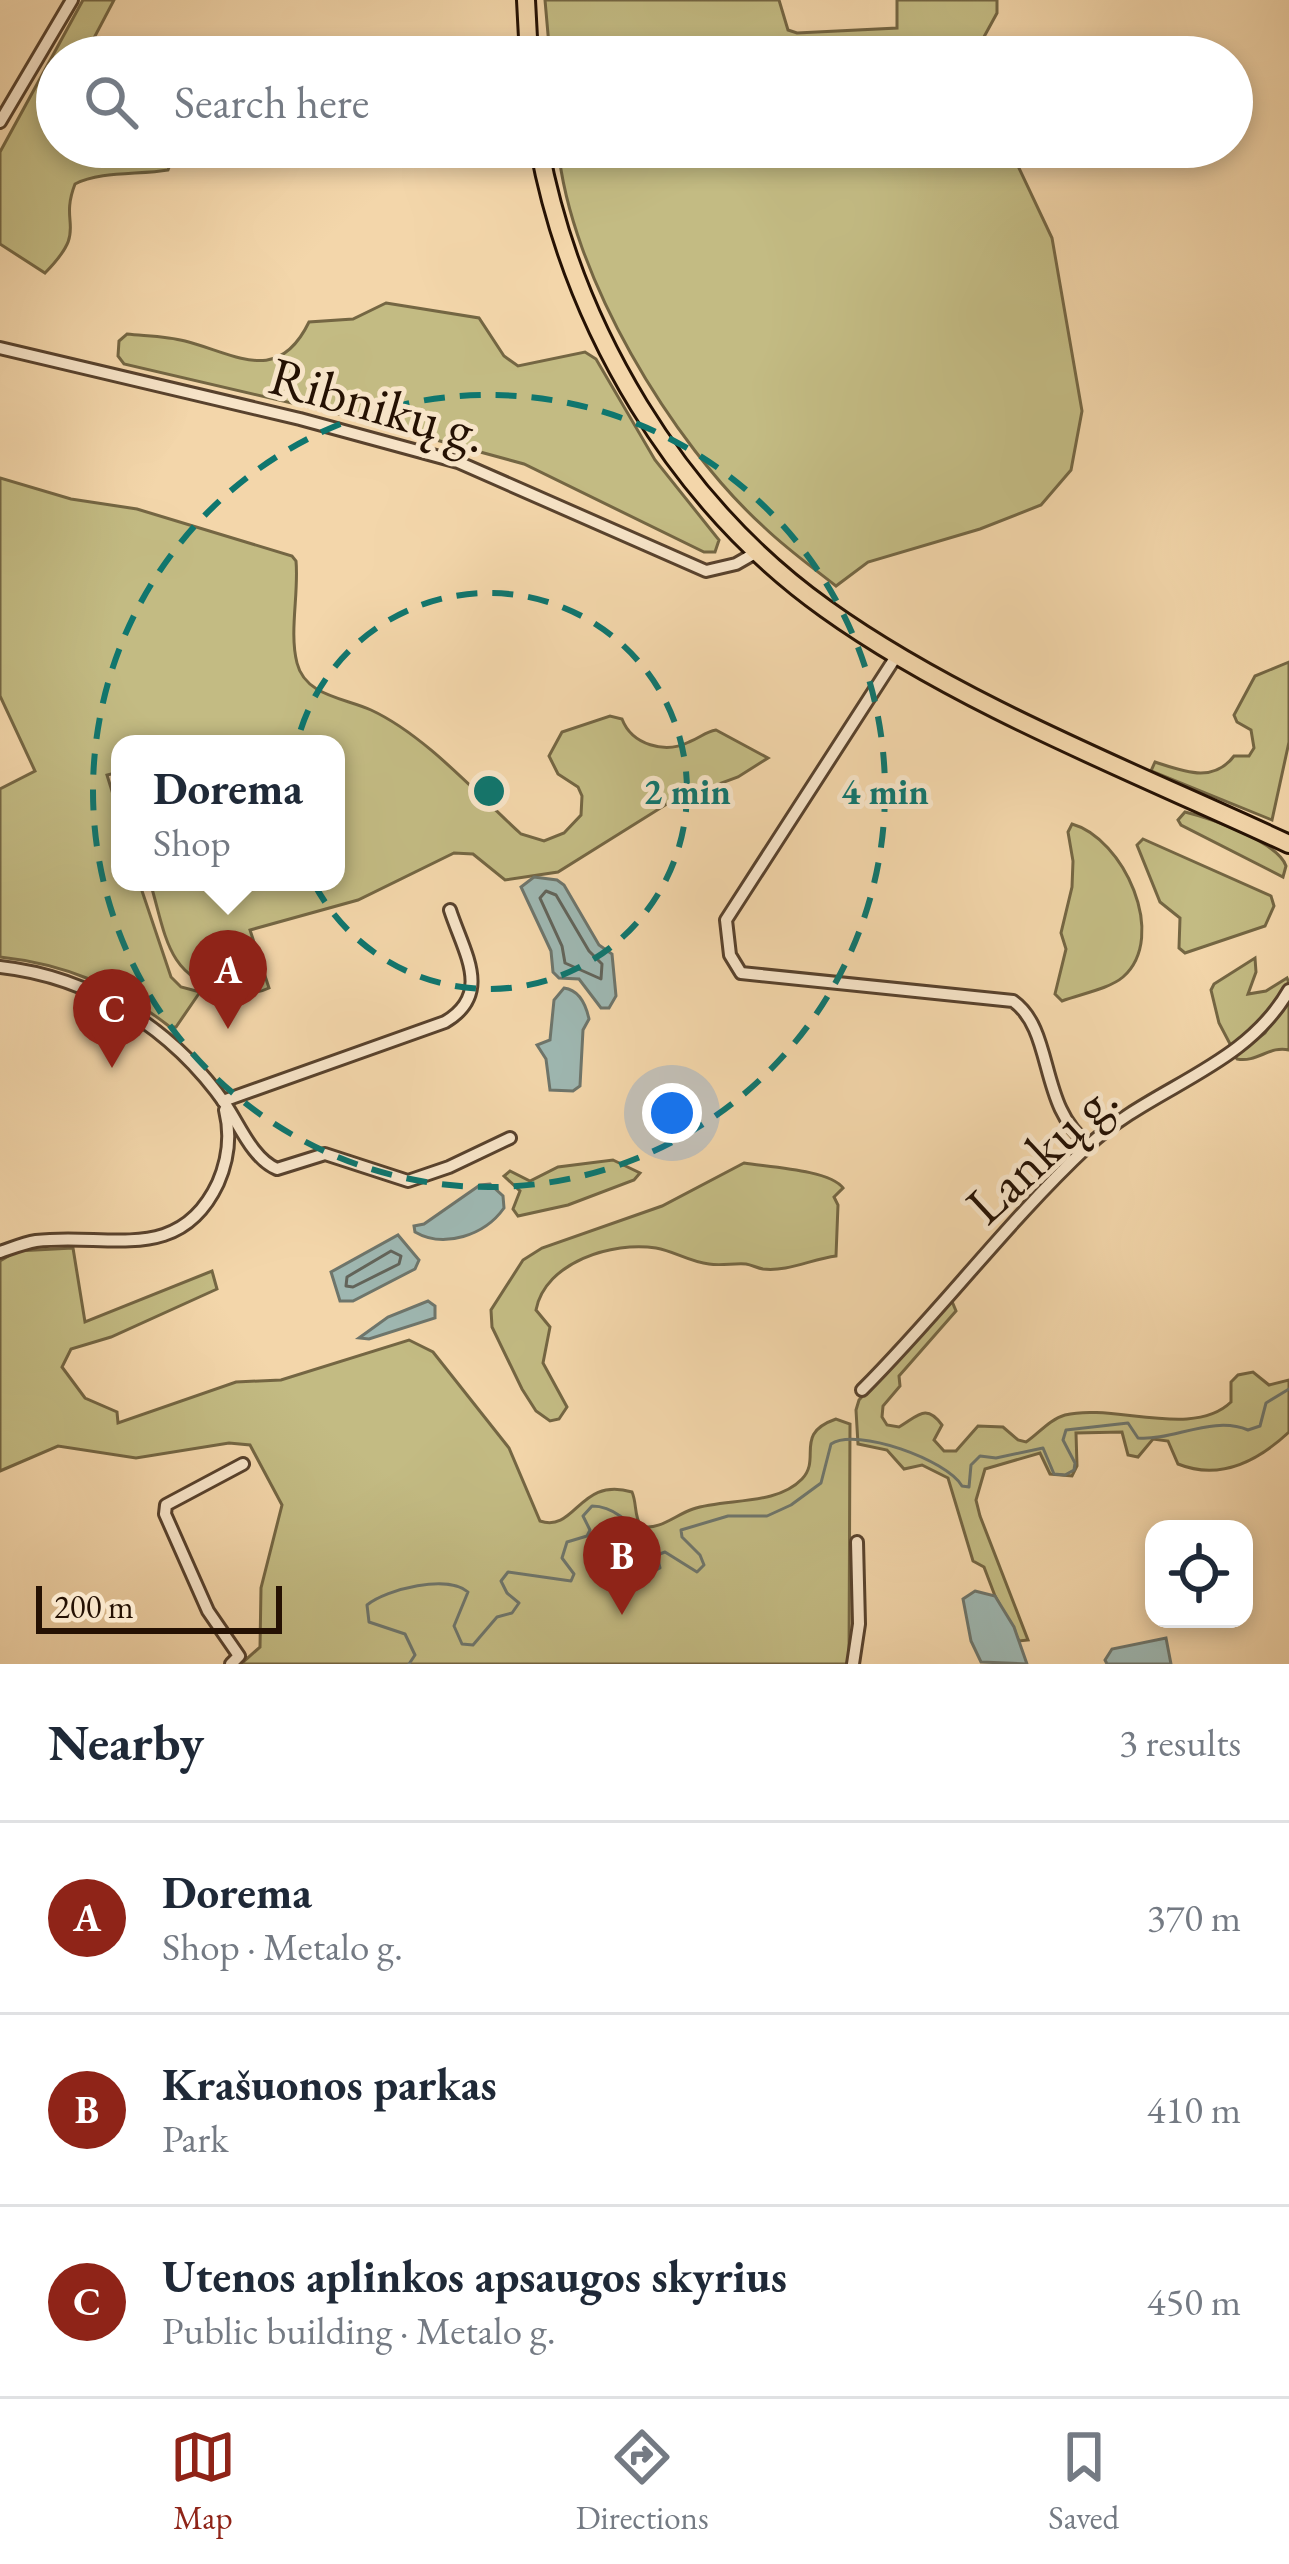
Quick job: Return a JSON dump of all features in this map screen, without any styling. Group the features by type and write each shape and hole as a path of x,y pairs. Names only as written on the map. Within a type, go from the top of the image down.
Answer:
{"highway":[{"path":"526,0 528,36"},
{"path":"544,168 560,235 607,345 665,443 751,546 822,606 897,655 1040,728 1289,844"}],"street":[{"path":"51,36 72,0"},
{"path":"0,122 36,61"},
{"name":"Ribnikų g.","path":"0,348 421,451 503,481 696,568 722,568 751,546"},
{"path":"897,655 727,920 730,955 741,973 1013,1001 1031,1022 1060,1115 1089,1145"},
{"path":"223,1101 461,1012 471,1000 473,982 450,910"},
{"path":"0,967 63,980 137,1016 174,1044 223,1101 262,1159 278,1169 325,1154 408,1181 511,1138"},
{"name":"Lankų g.","path":"862,1390 1089,1145 1178,1083 1244,1047 1263,1029 1289,990"},
{"path":"0,1252 36,1241 135,1241 179,1230 194,1220 222,1175 229,1125 223,1101"},
{"path":"231,1664 239,1656 208,1611 165,1514 166,1505 243,1464"},
{"path":"853,1664 859,1624 857,1542"}],"shaded area":[{"path":"83,0 114,0 95,36 63,36"},
{"path":"545,0 779,0 788,30 797,33 897,28 897,0 997,0 997,13 984,36 548,36"},
{"path":"36,86 36,168 169,168 75,184 70,236 45,273 0,244 0,152"},
{"path":"561,168 1019,168 1052,238 1082,411 1071,470 1041,505 980,529 868,562 836,586 773,536 730,492 661,404 604,301 566,196"},
{"path":"386,303 479,318 504,356 518,366 585,352 596,359 655,460 719,540 715,552 704,552 524,464 352,417 124,364 118,356 119,341 127,334 178,339 238,358 270,360 297,342 309,322 353,319"},
{"path":"0,478 71,499 137,509 292,556 297,573 295,651 308,683 371,710 411,734 521,834 544,841 564,833 581,815 578,787 558,774 549,756 562,732 610,716 622,719 633,735 650,745 680,746 716,730 768,758 738,777 670,802 558,872 505,880 473,854 454,853 358,900 250,930 269,988 247,993 205,984 190,975 171,950 153,891 345,891 345,735 111,735 111,774 107,775 111,891 142,891 171,977 181,987 200,992 176,1027 170,1027 90,979 0,957 0,789 35,771 0,696"},
{"path":"1289,662 1289,742 1272,820 1151,771 1155,762 1207,773 1234,756 1249,756 1254,748 1251,730 1234,715 1255,676"},
{"path":"1185,812 1226,825 1270,848 1286,866 1283,877 1181,825 1178,820"},
{"path":"1072,824 1091,833 1123,868 1141,914 1142,938 1136,959 1123,977 1062,1001 1055,994 1066,949 1061,933 1072,887 1068,832"},
{"path":"1143,839 1271,896 1274,906 1265,926 1185,953 1179,948 1180,918 1160,902 1137,845"},
{"path":"1255,958 1256,972 1248,994 1266,991 1287,978 1289,983 1260,1025 1236,1045 1230,1044 1211,990"},
{"path":"1289,996 1289,1050 1237,1059 1265,1033"},
{"path":"613,1160 640,1173 634,1180 568,1205 518,1216 513,1209 520,1191 504,1176 510,1171 530,1181 558,1167"},
{"path":"744,1163 813,1173 843,1188 834,1197 838,1205 836,1256 772,1269 702,1263 663,1249 639,1247 583,1258 552,1279 536,1310 550,1327 543,1363 567,1407 559,1419 550,1421 536,1411 492,1327 491,1310 523,1260 542,1248 662,1206"},
{"path":"73,1248 85,1322 212,1271 217,1289 111,1337 71,1349 62,1367 85,1398 117,1412 118,1423 236,1382 281,1380 409,1340 433,1352 509,1448 540,1521 562,1519 589,1497 614,1489 632,1492 639,1522 648,1527 693,1509 779,1494 807,1471 815,1432 836,1419 850,1424 849,1664 241,1664 260,1647 261,1588 282,1505 250,1445 229,1443 136,1458 58,1446 0,1471 0,1261 17,1251"},
{"path":"951,1299 956,1311 899,1376 900,1386 883,1406 882,1417 887,1425 899,1427 931,1414 942,1425 934,1440 944,1451 956,1451 978,1426 1003,1427 1026,1442 1065,1415 1196,1418 1231,1402 1231,1382 1253,1372 1269,1385 1289,1380 1289,1432 1252,1459 1224,1469 1178,1464 1168,1441 1153,1439 1138,1457 1128,1455 1122,1432 1076,1433 1077,1466 1072,1476 1050,1474 1040,1453 985,1469 976,1500 1028,1640 1019,1641 984,1567 973,1561 948,1478 922,1465 904,1469 887,1450 858,1444 859,1400"}],"water":[{"path":"534,877 564,885 599,945 612,954 616,996 609,1008 601,1008 579,979 559,978 553,972 551,951 521,887"},
{"path":"564,988 581,999 589,1019 583,1030 580,1086 573,1091 550,1090 546,1059 537,1045 550,1040 554,1000"},
{"path":"490,1184 503,1196 504,1208 486,1226 451,1239 415,1232 414,1226 480,1185"},
{"path":"398,1235 419,1260 415,1269 353,1301 340,1301 331,1272"},
{"path":"428,1301 435,1306 435,1318 359,1338 388,1317"},
{"path":"975,1591 995,1596 1014,1627 1027,1664 981,1662 971,1641 963,1599"},
{"path":"1166,1638 1171,1664 1107,1664 1105,1660 1112,1649"}],"waterway":[{"path":"409,1664 415,1655 405,1634 369,1622 367,1605 418,1586 459,1587 468,1592 454,1626 462,1644 473,1645 497,1617 512,1613 519,1603 501,1581 508,1572 571,1581 574,1574 562,1558 567,1542 587,1536 590,1530 583,1516 592,1506 614,1512 636,1533 640,1540 626,1560 652,1572 660,1568 657,1555 665,1552 697,1572 704,1565 681,1530 728,1516 767,1516 791,1505 821,1483 831,1444 843,1440 901,1449 939,1466 969,1487 971,1465 980,1456 996,1458 1043,1448 1054,1474 1074,1470 1063,1440 1066,1430 1128,1423 1138,1438 1221,1425 1248,1430 1260,1426 1266,1403 1289,1389"}],"place":[{"name":"Dorema","path":"228,1029"},
{"name":"Utenos aplinkos apsaugos skyrius","path":"112,1068"},
{"name":"Krašuonos parkas","path":"622,1615"}]}
